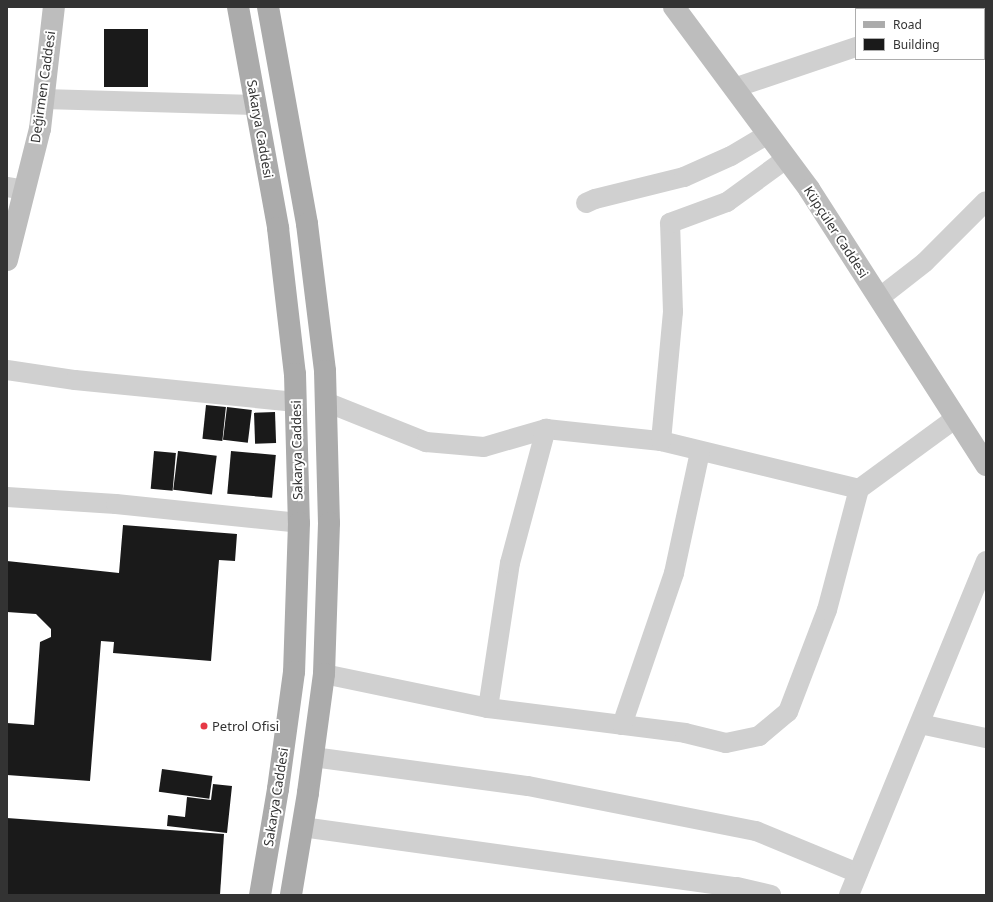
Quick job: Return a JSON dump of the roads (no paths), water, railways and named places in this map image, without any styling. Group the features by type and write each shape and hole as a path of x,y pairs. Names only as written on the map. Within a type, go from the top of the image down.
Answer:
{"main road":[{"name":"Sakarya Caddesi","path":"238,7 278,228 295,374 299,523 294,672 278,789 260,895"},
{"path":"268,7 308,224 325,371 326,402 329,523 324,674 302,827 295,894"}],"street":[{"name":"Değirmen Caddesi","path":"7,260 16,188 40,129 54,7"},
{"name":"Küpçüler Caddesi","path":"674,7 809,189 956,418 984,456"},
{"path":"734,88 855,47"},
{"path":"43,99 255,105"},
{"path":"586,203 595,199 684,177 731,156 768,134"},
{"path":"661,441 673,312 670,223 726,202 786,159"},
{"path":"879,298 925,262 986,201"},
{"path":"7,370 75,380 296,402"},
{"path":"326,402 426,442 484,447 546,430 661,441 700,452 859,488"},
{"path":"324,674 488,708 685,732 726,743 759,736 788,712 828,610 859,488 956,418"},
{"path":"488,708 510,563 546,430"},
{"path":"622,724 674,572 700,452"},
{"path":"7,497 116,504 299,523"},
{"path":"849,895 986,561"},
{"path":"920,724 986,738"},
{"path":"313,757 528,786 756,831 858,872"},
{"path":"302,827 737,887 771,895"}],"place":[{"name":"Petrol Ofisi","path":"204,726"}]}
